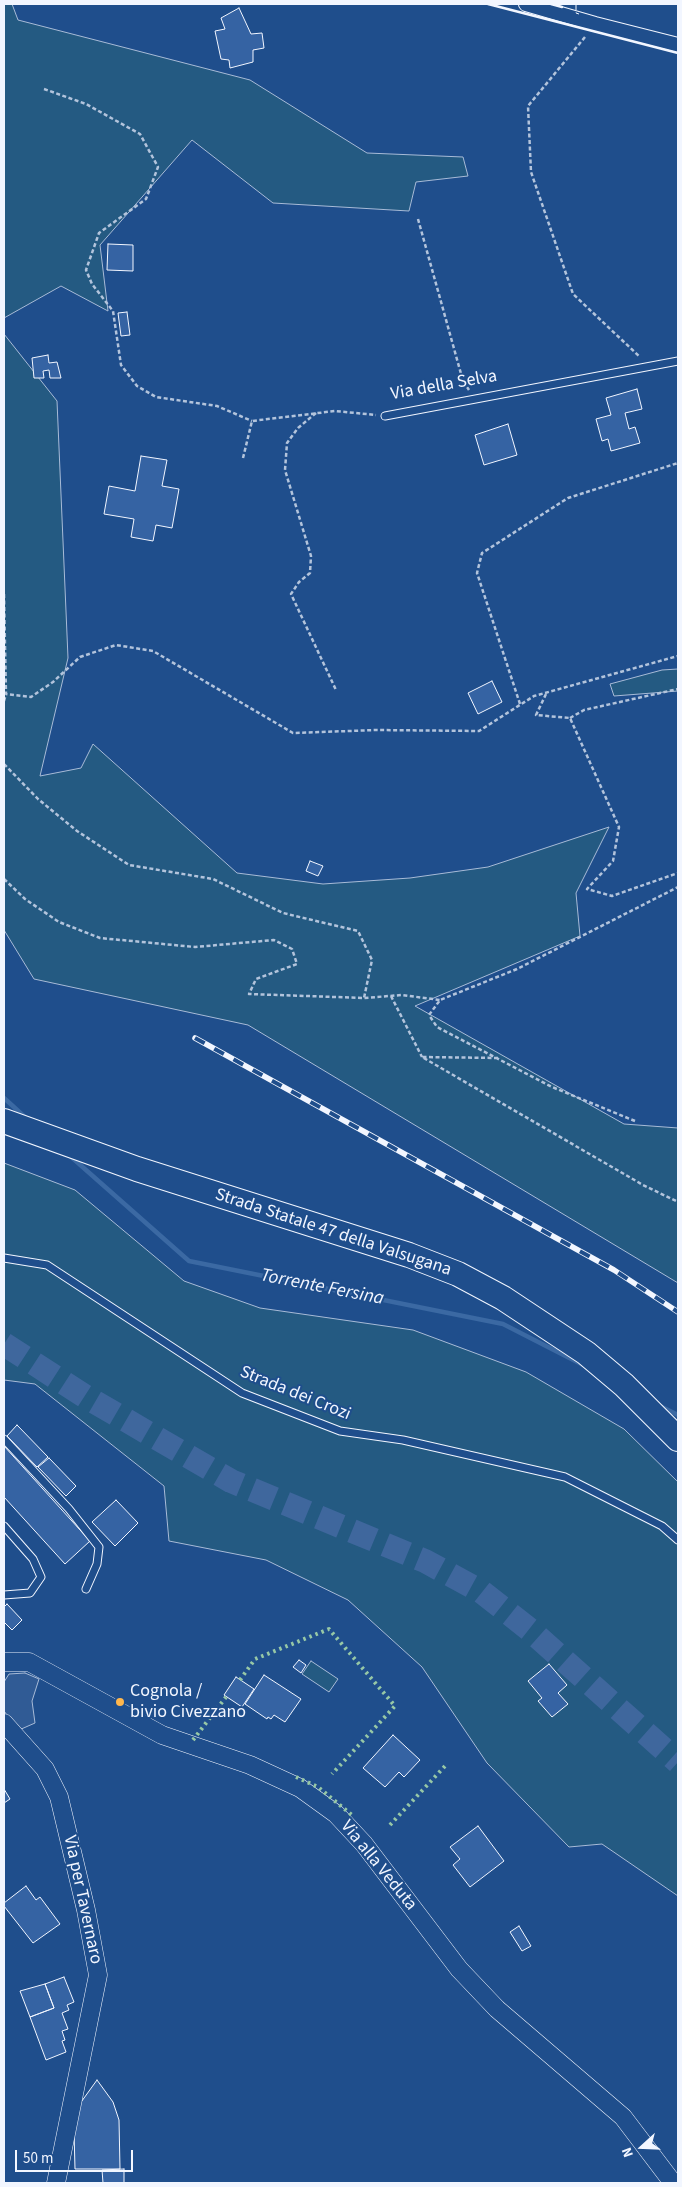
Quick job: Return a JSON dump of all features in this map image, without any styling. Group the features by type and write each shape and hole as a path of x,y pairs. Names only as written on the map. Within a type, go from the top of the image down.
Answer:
{"highway":[{"name":"Strada Statale 47 della Valsugana","path":"4,1121 137,1169 409,1255 458,1274 503,1298 586,1353 624,1384 678,1439"}],"street":[{"path":"526,4 595,24 678,44"},
{"name":"Via alla Veduta","path":"4,1662 29,1662 162,1735 250,1765 300,1788 336,1814 364,1844 459,1969 497,2008 623,2117 672,2183"},
{"name":"Via per Tavernaro","path":"4,1723 45,1769 59,1797 86,1910 98,1975 56,2183"}],"lane":[{"name":"Via della Selva","path":"385,416 678,361"},
{"name":"Strada dei Crozi","path":"4,1258 46,1266 242,1393 340,1431 403,1440 565,1477 662,1526 678,1540"},
{"path":"4,1439 69,1509 99,1547 97,1564 86,1589"},
{"path":"4,1526 33,1559 41,1577 30,1593 4,1594"}],"path":[{"path":"595,24 528,106 531,172 572,294 650,367"},
{"path":"44,89 86,104 140,134 158,167 146,199 99,233 86,270 92,284 113,311 121,365 137,386 156,397 217,406 252,421 244,458"},
{"path":"418,219 463,381 475,400"},
{"name":"Via della Selva","path":"252,421 335,411 385,416"},
{"path":"316,413 298,428 287,443 285,470 311,556 310,573 299,582 292,594 336,690"},
{"path":"520,704 477,573 482,553 568,498 678,463"},
{"path":"4,594 6,694 4,701"},
{"path":"6,694 31,697 53,682 80,657 116,645 153,651 293,733 377,730 479,731 534,696 678,656"},
{"path":"546,694 536,715 570,718 584,710 678,689"},
{"path":"570,718 619,827 613,861 587,888 612,896 678,873"},
{"path":"4,764 38,799 77,831 129,865 213,879 283,913 358,931 372,960 364,998"},
{"path":"4,879 25,899 58,922 100,938 195,947 274,940 292,949 297,964 256,979 249,994 364,998 402,995 440,1000 517,969 678,887"},
{"path":"390,996 422,1057 643,1185 678,1202"},
{"path":"440,1000 429,1015 437,1027 500,1058 552,1087 635,1121"},
{"path":"422,1057 500,1058"}],"shaded area":[{"path":"4,4 12,4 18,20 250,80 367,153 463,157 468,176 416,182 409,211 273,203 192,140 100,245 108,311 61,286 4,318"},
{"path":"4,334 57,401 68,658 40,776 81,768 93,744 237,873 323,884 410,878 488,867 609,827 576,893 580,936 415,1006 624,1124 678,1128 678,1283 248,1025 34,979 4,930"},
{"path":"678,669 678,691 614,696 610,684 662,670"},
{"path":"4,1163 75,1190 184,1281 260,1308 413,1330 526,1372 624,1429 678,1482 678,1896 602,1844 569,1847 487,1763 422,1667 348,1600 266,1560 169,1541 164,1486 35,1384 4,1380"},
{"path":"311,1661 338,1679 329,1692 302,1674"},
{"path":"25,1673 39,1679 32,1701 35,1723 19,1730 4,1711 4,1682 9,1674"}],"building":[{"path":"239,8 251,34 262,33 264,48 253,50 253,62 230,68 229,60 221,59 215,31 225,29 221,18"},
{"path":"108,244 133,245 133,271 107,270"},
{"path":"127,312 130,335 121,336 118,313"},
{"path":"48,355 49,363 57,362 61,378 50,378 49,370 43,371 44,378 34,378 32,358"},
{"path":"637,389 642,409 625,413 629,429 635,427 640,443 611,451 608,439 602,441 596,419 611,415 606,398"},
{"path":"508,424 517,455 484,465 475,435"},
{"path":"141,456 167,460 162,486 179,489 172,528 156,525 153,541 131,537 134,519 104,514 109,486 135,491"},
{"path":"492,681 502,702 478,714 468,693"},
{"path":"310,861 323,866 318,876 306,871"},
{"path":"17,1425 48,1457 37,1467 7,1436"},
{"path":"4,1446 90,1541 65,1564 4,1497"},
{"path":"49,1458 76,1486 66,1496 38,1467"},
{"path":"116,1500 138,1523 115,1546 92,1522"},
{"path":"7,1604 22,1620 12,1630 4,1622 4,1607"},
{"path":"299,1660 306,1665 301,1673 293,1667"},
{"path":"549,1664 567,1685 558,1693 568,1704 552,1717 538,1701 542,1698 528,1681"},
{"path":"264,1675 301,1699 285,1722 274,1715 271,1719 268,1717 267,1719 245,1704"},
{"path":"236,1677 254,1689 242,1707 224,1695"},
{"path":"393,1735 420,1760 404,1777 399,1772 385,1787 363,1768"},
{"path":"4,1789 10,1799 4,1803"},
{"path":"478,1826 504,1861 470,1887 453,1865 460,1859 450,1847"},
{"path":"26,1886 36,1900 40,1897 60,1924 33,1943 4,1906 4,1903"},
{"path":"519,1926 531,1946 522,1951 510,1932"},
{"path":"64,1977 74,2002 67,2005 69,2010 62,2013 68,2029 62,2031 65,2040 62,2041 66,2052 46,2060 30,2017 54,2008 45,1984"},
{"path":"45,1984 54,2008 30,2017 20,1991"},
{"path":"97,2080 113,2102 119,2120 120,2169 75,2169 74,2131 79,2105"},
{"path":"124,2169 124,2183 103,2183 102,2170"}],"waterway":[{"name":"Torrente Fersina","path":"4,1098 27,1119"},
{"name":"Torrente Fersina","path":"69,1155 189,1261 503,1324 587,1367"},
{"name":"Torrente Fersina","path":"660,1406 678,1415"}],"tunnel":[{"path":"4,1344 86,1397 231,1481 425,1561 482,1592 530,1630 678,1762"}],"railway":[{"path":"195,1038 614,1270 678,1312"}],"hedge":[{"path":"240,1680 255,1659 329,1629 395,1706 332,1774"},
{"path":"193,1740 226,1697"},
{"path":"390,1825 447,1764"},
{"path":"296,1777 318,1787 353,1816"}],"fence":[{"path":"576,4 576,13 579,14"}],"wall":[{"path":"488,4 678,53"},
{"path":"551,4 562,7"}],"place":[{"name":"Cognola / bivio Civezzano","path":"120,1702"}]}
